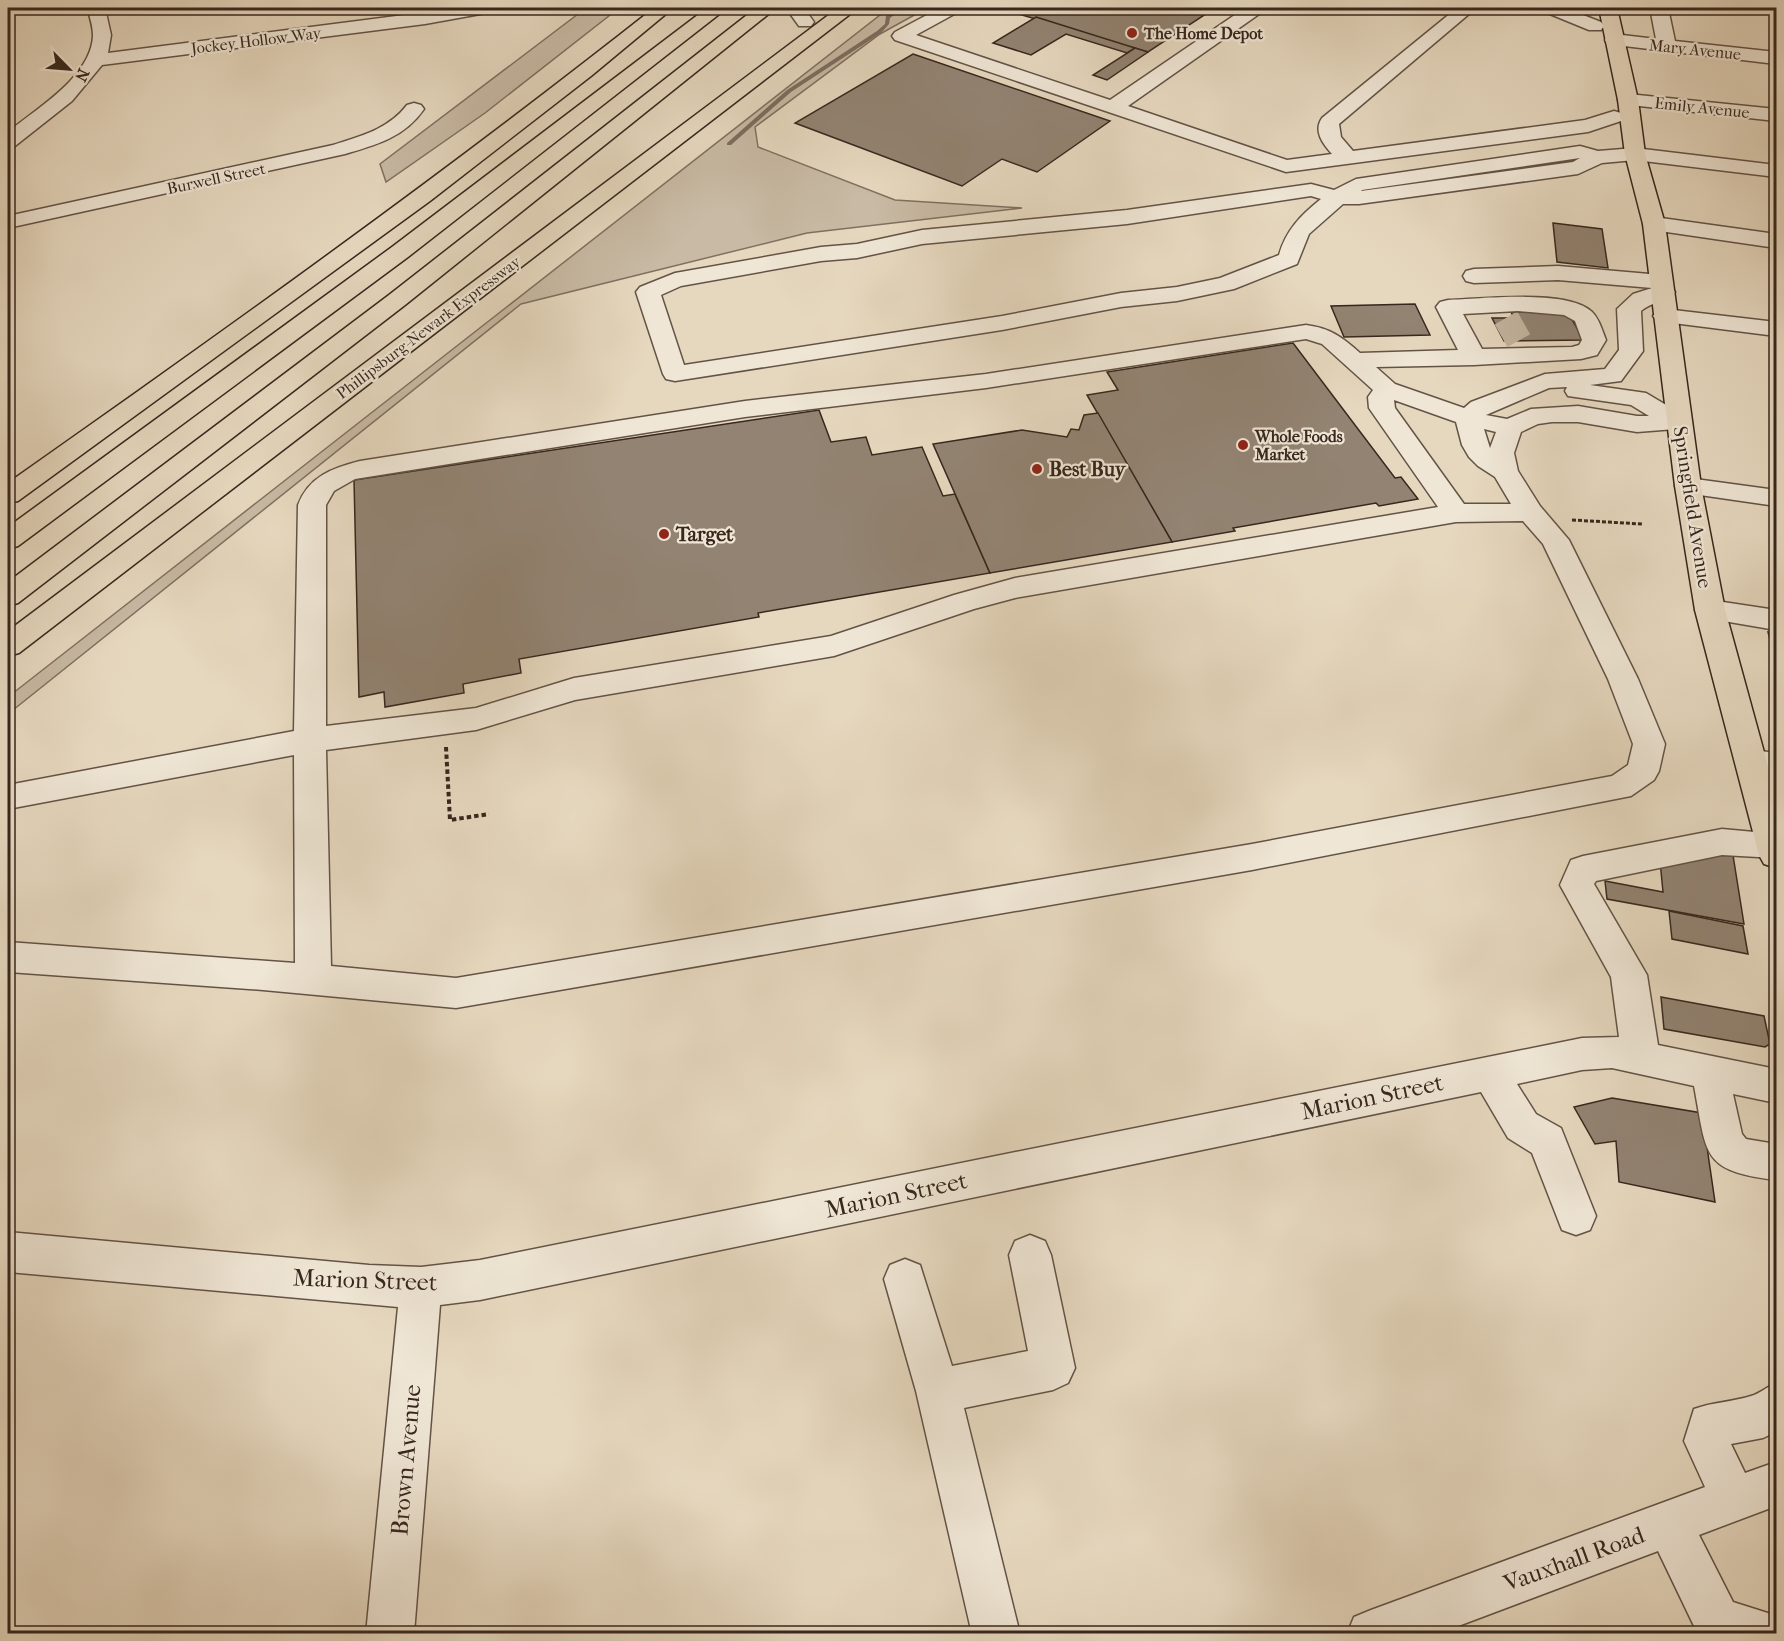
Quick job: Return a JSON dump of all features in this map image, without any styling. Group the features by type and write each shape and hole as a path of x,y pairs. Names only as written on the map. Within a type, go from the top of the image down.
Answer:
{"main road":[{"path":"8,495 194,362 477,154 664,8"},
{"path":"8,540 400,252 718,8"},
{"path":"8,596 542,187 767,8"},
{"path":"518,232 800,15 826,8"},
{"name":"Phillipsburg-Newark Expressway","path":"8,646 849,8"},
{"name":"Springfield Avenue","path":"1608,8 1628,100 1635,154 1654,224 1688,486 1710,610 1765,764 1775,850"},
{"name":"Springfield Avenue","path":"1593,17 1614,117 1635,154"},
{"path":"135,500 271,414 499,247"}],"street":[{"path":"11,138 71,90 96,60 102,39 96,8"},
{"name":"Jockey Hollow Way","path":"96,60 425,19 486,8"},
{"path":"952,8 901,36 1286,166 1588,126 1614,117"},
{"path":"1112,108 1256,8"},
{"path":"1347,157 1332,141 1327,131 1329,122 1467,8"},
{"path":"1551,8 1593,17"},
{"path":"1659,8 1667,46"},
{"path":"1770,8 1776,8"},
{"name":"Mary Avenue","path":"1614,40 1776,57"},
{"name":"Emily Avenue","path":"1628,100 1776,115"},
{"name":"Burwell Street","path":"8,222 319,156 388,131 410,117 414,109"},
{"path":"1337,197 1297,234 1289,259 1269,269 1226,284 1177,294 1121,300 1062,311 1061,298 1036,295 983,304 972,328 675,374 648,292 675,280 821,254 857,252 922,237 1127,218 1311,190 1337,197 1359,198 1578,168 1597,157 1635,154 1776,171"},
{"path":"1654,224 1776,241"},
{"path":"1474,276 1558,273 1662,287"},
{"path":"1468,418 1480,407 1545,381 1612,376 1631,351 1629,309 1662,287"},
{"path":"1353,360 1474,357 1506,330 1551,304 1569,307 1584,317 1594,340 1588,350 1572,354 1506,330 1448,307 1474,357"},
{"path":"1665,316 1776,329"},
{"path":"313,979 310,740 312,505 313,498 325,485 348,472 745,409 986,381 1284,333 1306,332 1320,334 1330,339 1386,389 1468,418 1510,428 1532,417 1552,414 1578,414 1637,424 1680,423"},
{"path":"1513,394 1559,388 1637,398 1680,423"},
{"path":"1386,389 1381,397 1382,408 1456,513"},
{"path":"1468,418 1474,443 1481,458 1505,471"},
{"path":"8,957 313,979 456,993 1252,857 1620,787 1643,771 1649,744 1623,680 1555,540 1530,512 1505,471 1501,453 1510,428"},
{"path":"1456,513 1477,501 1490,480 1505,471"},
{"path":"1740,493 1776,472"},
{"path":"1688,486 1776,498"},
{"path":"8,797 310,740 476,719 574,689 834,646 976,598 1015,588 1456,513 1530,512"},
{"path":"1710,610 1776,620"},
{"path":"1641,1058 1629,975 1577,885 1583,870 1722,842 1775,850"},
{"name":"Marion Street","path":"8,1252 369,1285 421,1287 480,1280 1582,1054 1612,1052 1776,1086"},
{"path":"1490,1073 1522,1126 1547,1141 1576,1216"},
{"path":"1710,1073 1724,1143 1736,1155 1776,1162"},
{"path":"938,1391 1053,1368 1030,1255"},
{"path":"905,1279 938,1391 996,1634"},
{"name":"Brown Avenue","path":"390,1634 421,1287"},
{"path":"1765,1490 1706,1441 1710,1425 1763,1416 1776,1405"},
{"name":"Vauxhall Road","path":"1371,1634 1765,1490"},
{"path":"1669,1524 1731,1629"}],"path":[{"path":"1568,520 1642,524"},
{"path":"445,723 450,820 489,814"}],"shaded area":[{"path":"586,8 619,8 485,113 386,182 380,164"},
{"path":"889,8 927,8 880,34 755,127 758,147 895,200 1022,208 807,233 521,304 8,714 8,697"}],"building":[{"name":"The Home Depot","path":"998,8 1215,8 1148,52"},
{"path":"1036,17 1135,48 1127,53 1066,34 1031,55 993,43"},
{"path":"1135,48 1148,52 1107,80 1093,75"},
{"path":"913,54 1110,121 1037,172 1002,159 962,186 795,123"},
{"path":"1553,223 1602,229 1608,268 1557,262"},
{"path":"1415,304 1430,335 1344,337 1331,306"},
{"path":"1567,311 1584,340 1504,341 1492,318 1514,318 1511,312"},
{"name":"Whole Foods Market","path":"1293,343 1395,478 1401,477 1418,499 1379,506 1376,503 1233,528 1235,531 1172,542 1087,395 1118,390 1107,372"},
{"name":"Target","path":"819,410 831,442 866,437 872,455 922,447 943,496 955,494 990,573 758,613 759,617 519,659 521,673 463,684 464,693 385,707 384,692 359,697 354,480"},
{"name":"Best Buy","path":"1098,413 1172,542 990,573 933,444 1022,430 1067,437 1071,429 1079,430 1084,415"},
{"path":"1768,632 1776,633 1776,652 1773,652"},
{"path":"1732,849 1744,924 1607,899 1605,881 1663,892 1660,861"},
{"path":"1669,911 1743,926 1748,954 1672,939"},
{"path":"1661,997 1764,1016 1770,1044 1765,1047 1664,1029"},
{"path":"1612,1098 1702,1113 1715,1202 1619,1182 1616,1141 1595,1144 1574,1107"}],"waterway":[{"path":"729,144 789,91 879,32 887,24 888,17 902,8"}],"tunnel":[{"path":"1506,318 1519,341"}],"place":[{"name":"The Home Depot","path":"1132,33"},
{"name":"Whole Foods Market","path":"1243,445"},
{"name":"Best Buy","path":"1037,469"},
{"name":"Target","path":"664,534"}]}
